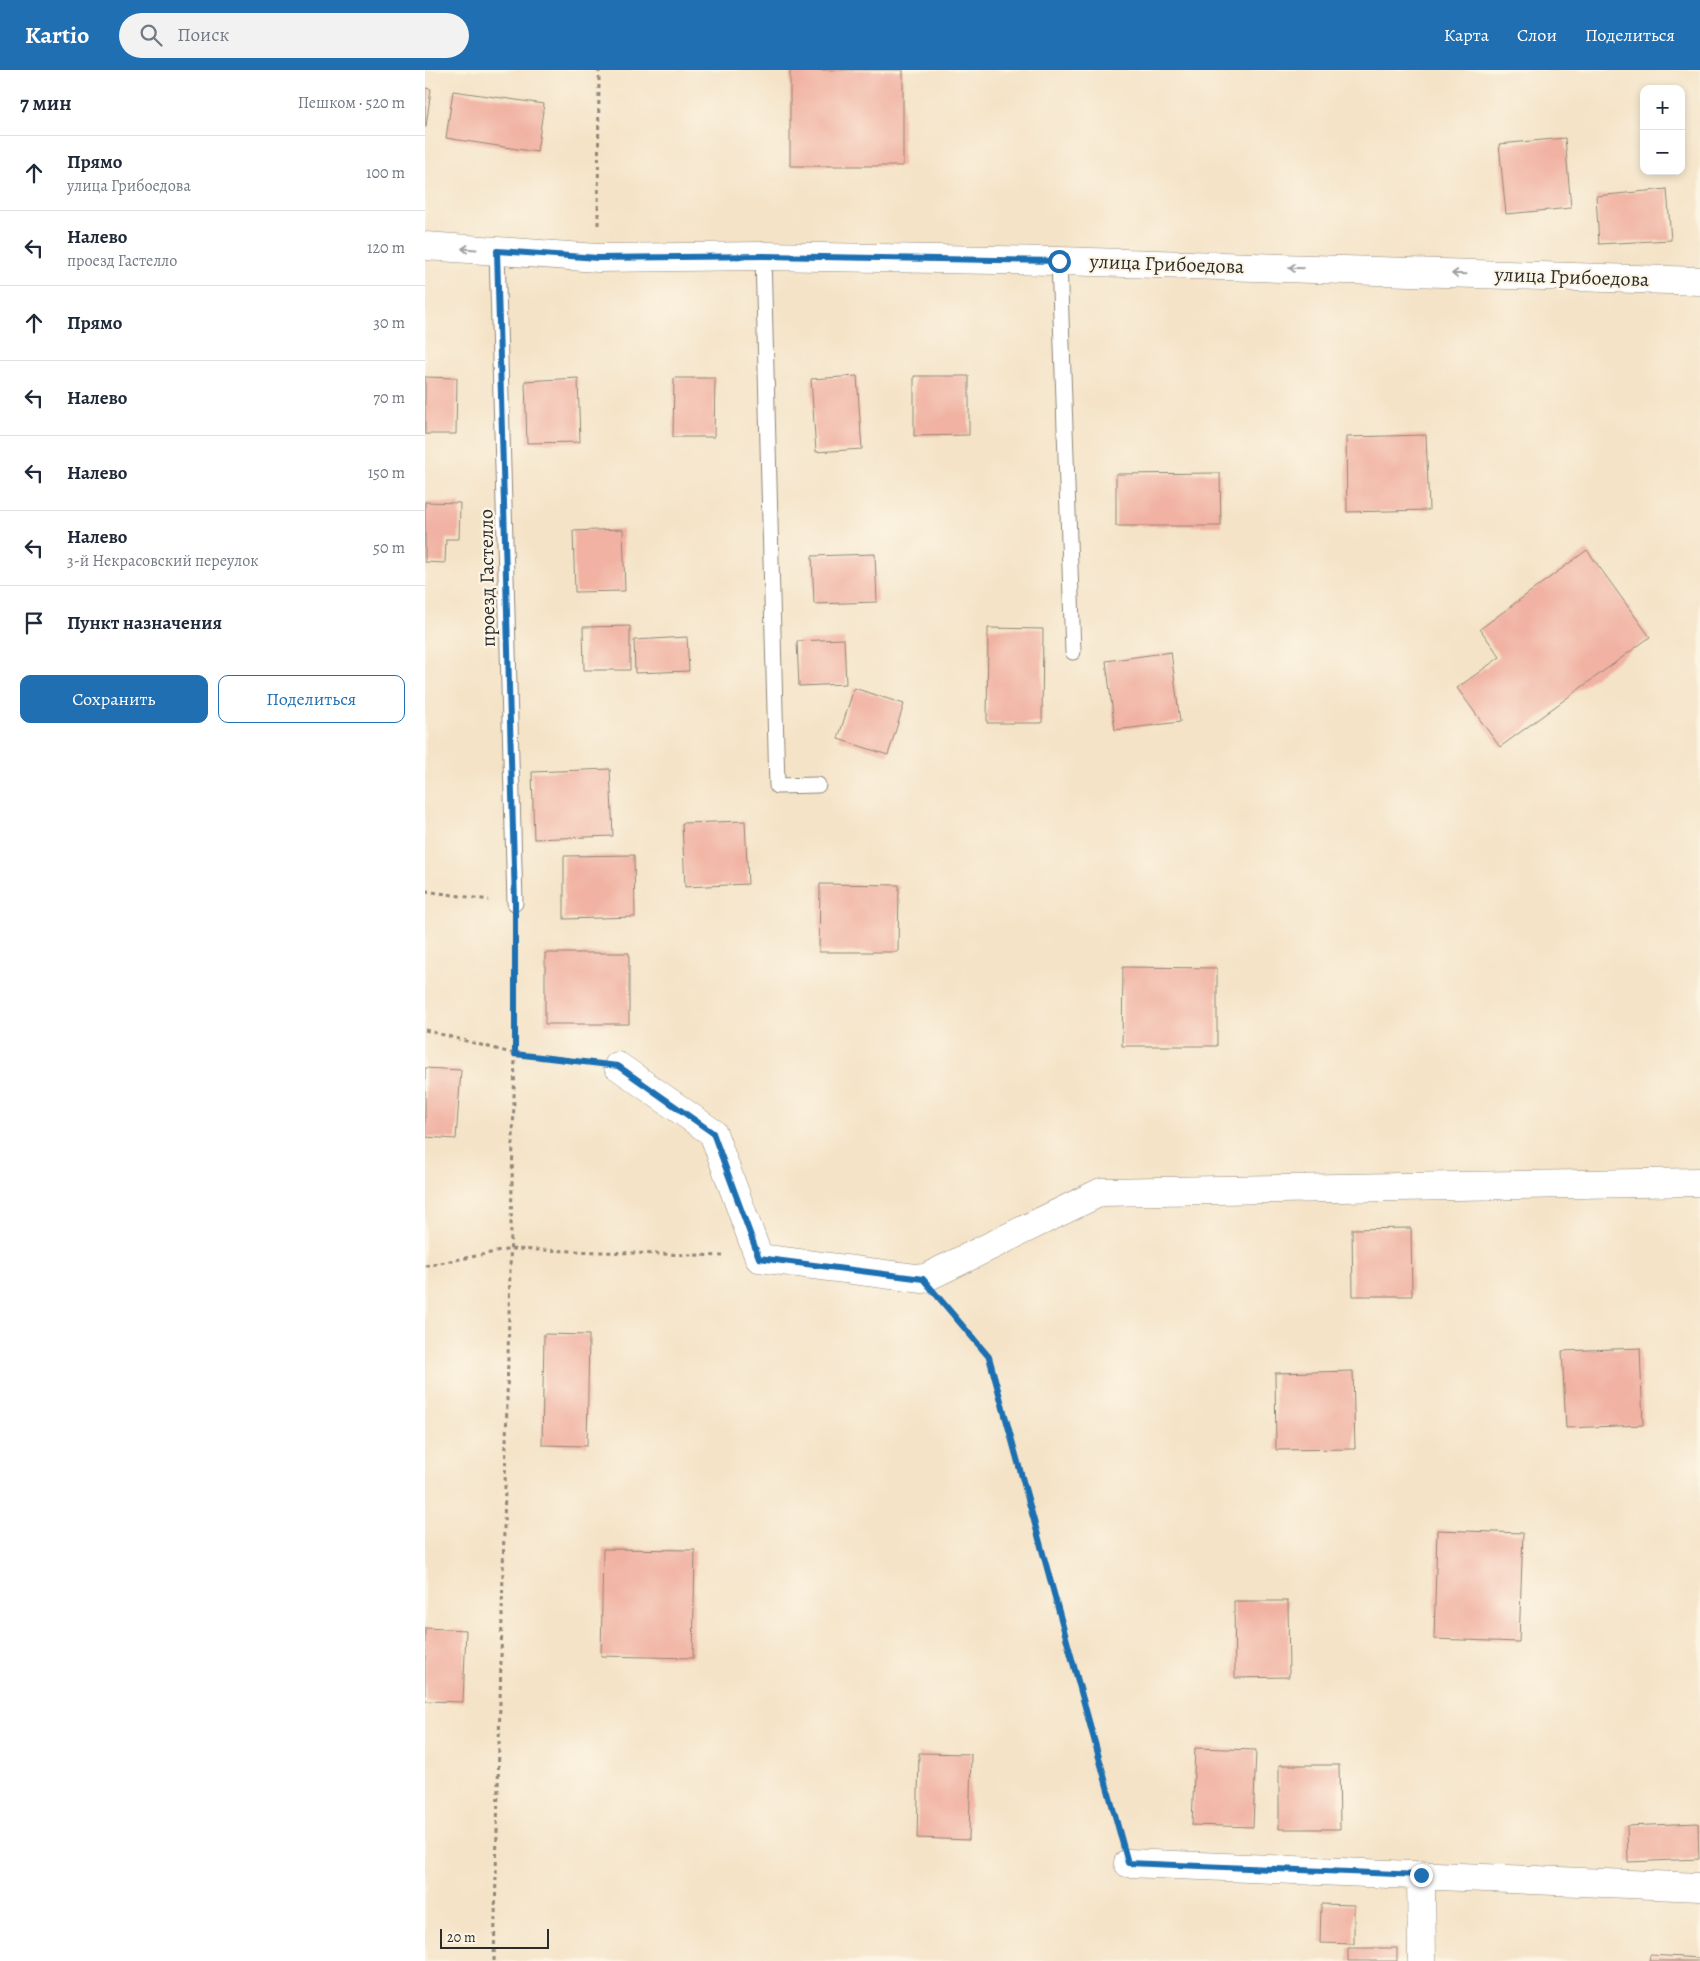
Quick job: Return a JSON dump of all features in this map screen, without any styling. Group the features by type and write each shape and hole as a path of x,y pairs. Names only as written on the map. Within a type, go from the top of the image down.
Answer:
{"street":[{"name":"улица Грибоедова","path":"425,246 598,258 763,256 1059,261 1700,282"},
{"path":"618,1066 713,1133 759,1258 923,1279 1101,1192 1700,1182"},
{"path":"1128,1863 1700,1887"},
{"path":"1421,1875 1422,1961"}],"lane":[{"name":"проезд Гастелло","path":"497,251 515,903"},
{"path":"763,256 777,786 818,786"},
{"path":"1059,261 1073,652"}],"path":[{"path":"598,258 599,70"},
{"path":"425,891 515,903 515,1054 494,1961"},
{"path":"425,1030 515,1054 618,1066"},
{"path":"425,1266 511,1249 759,1258"},
{"path":"923,1279 989,1357 1128,1863"}],"building":[{"path":"790,70 903,70 903,166 790,166"},
{"path":"425,88 431,89 426,127 425,127"},
{"path":"453,91 544,104 537,152 446,138"},
{"path":"1565,138 1571,208 1506,214 1499,144"},
{"path":"1667,189 1671,240 1599,244 1596,196"},
{"path":"857,376 862,449 816,452 811,379"},
{"path":"914,376 969,376 969,435 914,436"},
{"path":"425,377 457,378 456,434 425,434"},
{"path":"578,378 580,442 527,443 525,381"},
{"path":"674,378 715,378 714,437 673,437"},
{"path":"1426,435 1429,510 1347,512 1346,437"},
{"path":"1220,473 1221,526 1116,526 1116,474"},
{"path":"425,502 460,503 459,539 446,539 445,563 425,562"},
{"path":"623,529 625,591 575,592 573,531"},
{"path":"1587,550 1650,637 1500,747 1457,688 1500,657 1480,629"},
{"path":"875,554 877,602 814,604 812,556"},
{"path":"630,626 630,670 584,670 583,627"},
{"path":"988,628 1043,629 1042,723 987,723"},
{"path":"687,637 689,671 635,673 634,640"},
{"path":"844,639 846,684 799,686 797,641"},
{"path":"1171,652 1180,722 1115,730 1106,661"},
{"path":"854,688 904,704 888,755 838,739"},
{"path":"610,769 613,836 534,839 532,772"},
{"path":"745,821 748,884 685,887 682,823"},
{"path":"634,855 635,917 564,919 564,856"},
{"path":"820,884 899,885 898,952 819,952"},
{"path":"545,953 629,953 629,1024 545,1024"},
{"path":"1123,967 1217,968 1217,1046 1122,1046"},
{"path":"425,1068 461,1070 456,1139 425,1137"},
{"path":"1411,1228 1412,1296 1353,1296 1352,1229"},
{"path":"544,1334 589,1335 587,1446 542,1445"},
{"path":"1640,1348 1643,1425 1566,1428 1562,1351"},
{"path":"1353,1371 1355,1449 1276,1450 1275,1373"},
{"path":"1437,1530 1523,1533 1519,1642 1434,1639"},
{"path":"603,1549 695,1550 693,1658 601,1656"},
{"path":"1234,1601 1288,1601 1289,1677 1235,1678"},
{"path":"425,1628 466,1630 463,1702 425,1701"},
{"path":"1195,1748 1256,1750 1253,1827 1192,1825"},
{"path":"919,1753 971,1754 969,1840 917,1838"},
{"path":"1279,1765 1339,1765 1340,1829 1279,1829"},
{"path":"1698,1823 1699,1859 1628,1862 1627,1826"},
{"path":"1321,1904 1354,1905 1354,1944 1320,1943"},
{"path":"1348,1948 1397,1948 1397,1961 1348,1961"},
{"path":"1650,1955 1700,1958 1700,1961 1649,1961"}],"route":[{"path":"1059,261 763,256 598,258 497,251 515,903 515,1054 618,1066 713,1133 759,1258 923,1279 989,1357 1128,1863 1421,1875"}]}
